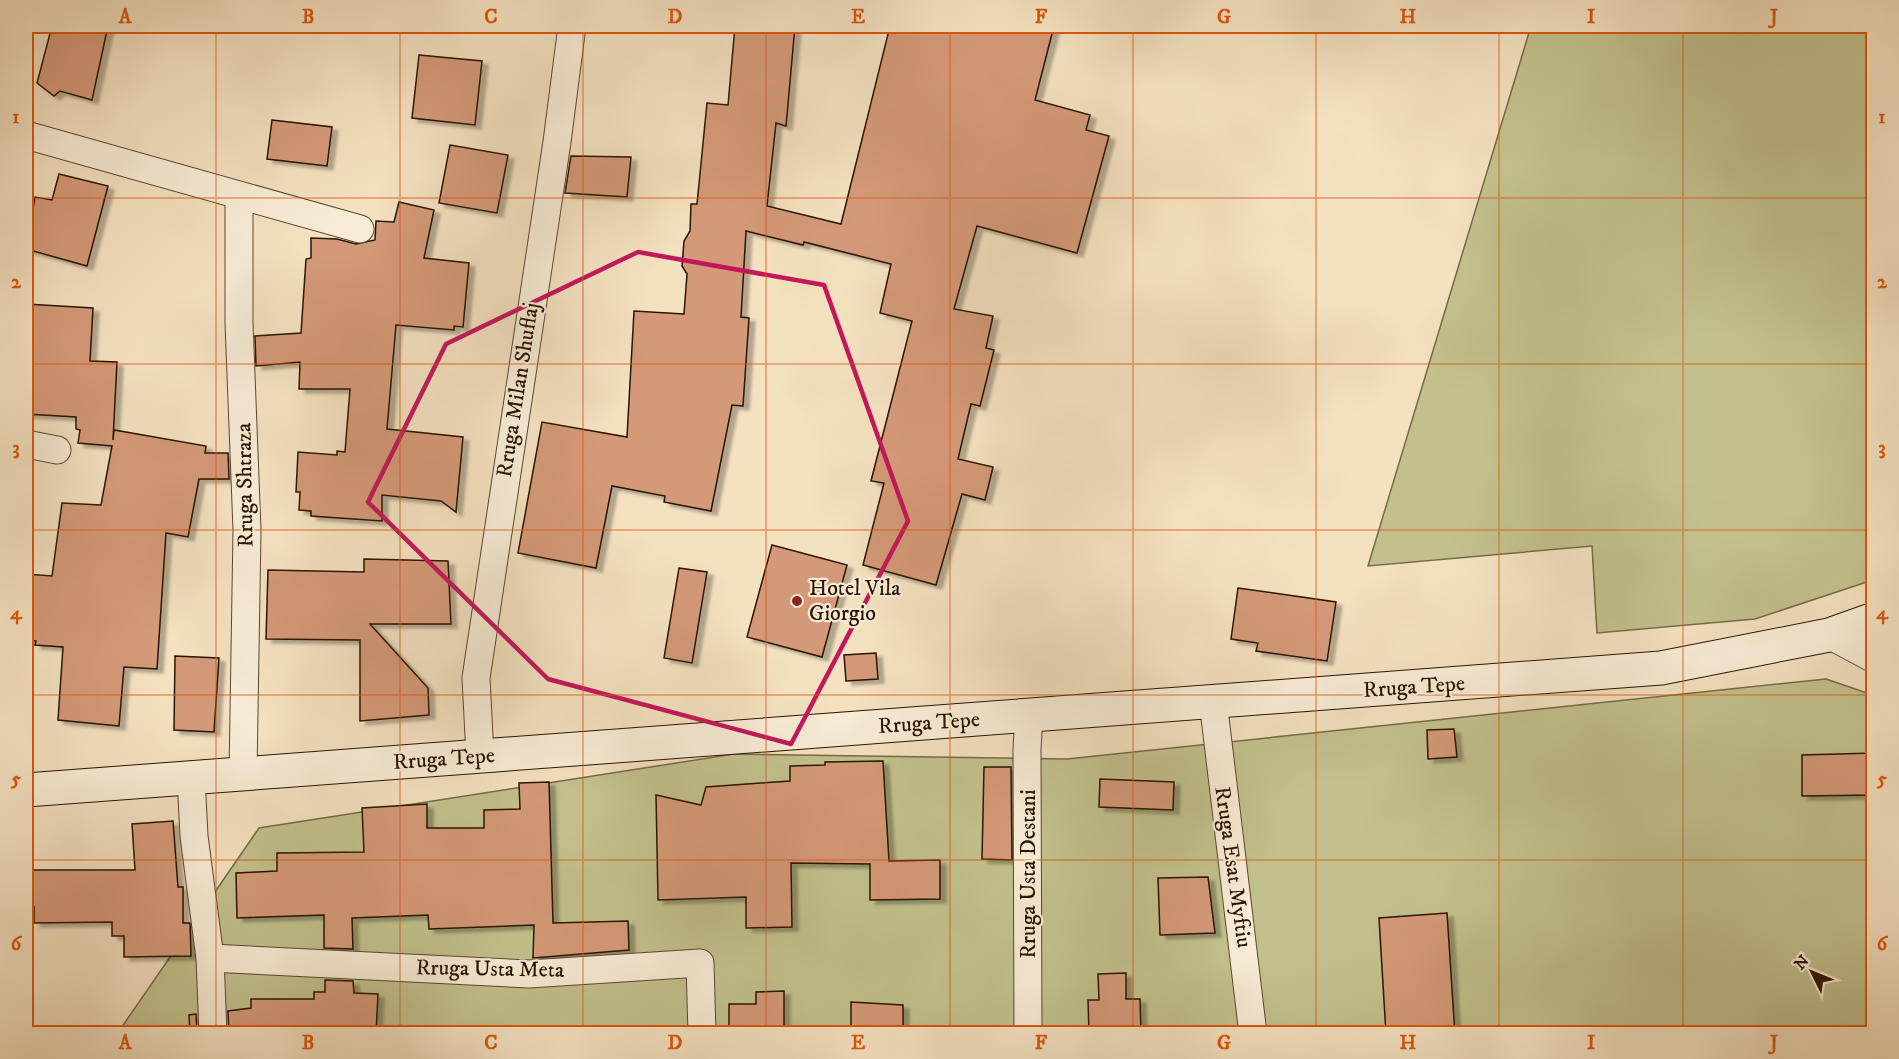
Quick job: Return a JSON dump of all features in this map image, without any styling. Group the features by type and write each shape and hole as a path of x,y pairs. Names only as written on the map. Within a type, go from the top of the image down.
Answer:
{"main road":[{"name":"Rruga Tepe","path":"26,790 1661,668 1829,634 1874,619"}],"street":[{"name":"Rruga Milan Shuflaj","path":"480,756 476,678 557,142 572,26"},
{"path":"26,135 360,229"},
{"name":"Rruga Shtraza","path":"239,196 238,323 247,530 243,774"},
{"path":"26,444 57,450"},
{"path":"1829,634 1874,659"},
{"name":"Rruga Esat Myftiu","path":"1214,701 1252,1034"},
{"name":"Rruga Usta Destani","path":"1028,1034 1027,749 1029,715"},
{"path":"191,777 194,836 210,958 213,1034"},
{"name":"Rruga Usta Meta","path":"210,958 529,974 700,963 702,1034"}],"highlighted area":[{"path":"638,252 824,285 908,521 791,744 548,679 368,502 446,344"}],"shaded area":[{"path":"1531,26 1873,26 1873,580 1755,619 1597,633 1592,546 1368,566"},
{"path":"1826,679 1873,695 1873,1033 117,1034 259,828 734,754 1067,759"}],"building":[{"path":"52,26 108,26 92,100 60,91 54,96 37,83"},
{"path":"735,26 795,26 786,126 776,123 767,206 841,224 890,26 1054,26 1035,100 1090,115 1086,130 1109,136 1077,253 977,226 954,309 993,316 986,348 994,350 980,406 971,404 958,459 993,467 985,500 962,494 936,585 863,565 884,483 871,481 912,321 880,313 891,264 804,242 803,245 746,231 741,317 749,318 743,406 732,405 711,511 664,502 665,496 612,486 596,568 518,553 542,422 627,437 634,311 684,314 687,274 682,266 684,241 690,231 691,204 697,204 707,103 728,105"},
{"path":"419,55 482,61 475,125 412,118"},
{"path":"272,120 332,127 327,166 267,159"},
{"path":"450,145 508,155 497,213 439,203"},
{"path":"571,156 631,157 627,197 565,193"},
{"path":"59,174 108,186 87,266 26,249 35,197 52,200"},
{"path":"399,202 434,210 424,258 469,263 463,327 454,326 454,330 396,325 387,429 463,437 456,512 441,501 382,495 382,521 311,516 311,511 299,510 300,492 296,492 298,452 337,455 337,451 345,452 350,389 299,389 300,362 256,366 255,336 301,333 306,259 311,258 311,238 337,239 356,244 375,240 376,221 394,222"},
{"path":"26,304 93,308 90,361 117,362 113,440 114,430 206,446 205,453 228,453 229,479 199,479 188,537 166,533 157,669 124,667 119,726 58,720 63,647 35,645 36,641 26,640 26,574 52,576 62,503 101,505 112,446 78,443 80,430 76,429 76,417 26,414"},
{"name":"Hotel Vila Giorgio","path":"772,545 847,565 822,657 747,637"},
{"path":"364,559 448,561 451,624 370,624 428,688 429,715 360,721 360,640 266,639 268,570 364,572"},
{"path":"679,568 707,572 692,663 664,658"},
{"path":"1238,588 1336,602 1327,661 1256,651 1258,643 1231,639"},
{"path":"876,653 878,679 846,681 844,655"},
{"path":"175,656 219,658 214,732 174,730"},
{"path":"1454,729 1457,757 1428,759 1427,730"},
{"path":"1874,753 1874,795 1802,796 1802,755"},
{"path":"883,761 889,861 940,860 940,899 870,900 870,864 791,863 792,927 746,928 746,897 658,900 656,795 701,805 706,787 790,781 790,766 825,765 825,762"},
{"path":"984,767 1011,767 1012,860 982,859"},
{"path":"1100,779 1174,782 1173,810 1099,807"},
{"path":"549,782 553,923 628,921 629,950 533,958 534,925 429,929 428,915 352,918 353,949 324,948 324,915 237,918 236,873 277,871 277,853 364,852 362,808 427,804 427,828 484,828 484,810 520,809 519,783"},
{"path":"173,821 178,887 183,887 183,923 190,923 191,956 124,957 124,936 112,936 112,922 34,923 34,907 26,907 26,870 135,870 132,824"},
{"path":"1208,877 1215,933 1160,935 1158,878"},
{"path":"1447,913 1455,1034 1386,1034 1379,918"},
{"path":"1126,973 1126,999 1140,999 1141,1034 1089,1034 1088,1000 1099,1000 1098,974"},
{"path":"325,980 353,981 354,993 378,994 376,1034 229,1034 228,1011 251,1008 251,999 314,999 314,992 325,992"},
{"path":"784,991 784,1034 729,1034 729,1004 756,1004 756,992"},
{"path":"851,1002 903,1005 903,1034 851,1034"},
{"path":"196,1014 197,1034 190,1034 189,1015"}],"place":[{"name":"Hotel Vila Giorgio","path":"797,601"}]}
